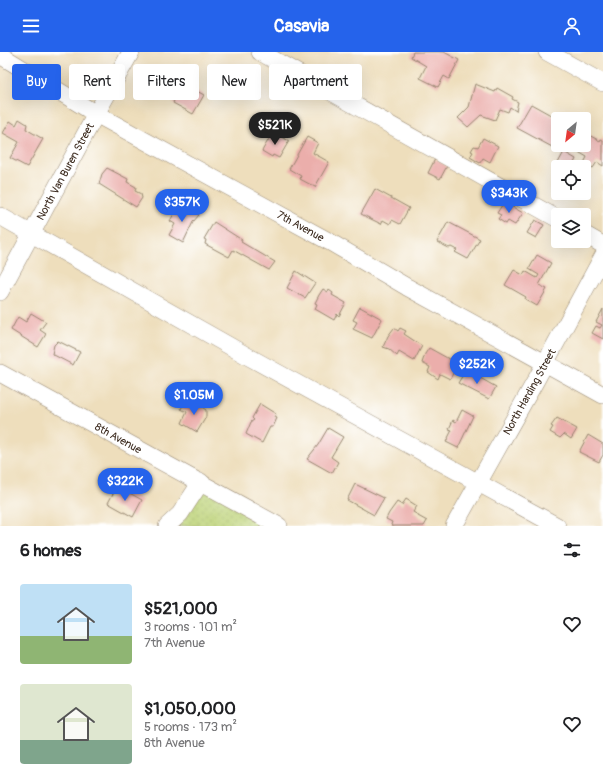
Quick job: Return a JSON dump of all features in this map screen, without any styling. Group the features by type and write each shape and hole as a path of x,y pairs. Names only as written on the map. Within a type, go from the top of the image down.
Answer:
{"street":[{"name":"North Van Buren Street","path":"0,292 131,52"},
{"path":"260,52 551,215"},
{"path":"547,52 603,83"},
{"name":"7th Avenue","path":"0,55 96,114 330,242 407,287 603,395"},
{"path":"0,216 249,357 557,526"},
{"path":"591,238 603,244"},
{"name":"North Harding Street","path":"454,526 603,256"},
{"name":"8th Avenue","path":"0,373 279,526"},
{"path":"167,526 180,514 201,482"}],"green space":[{"path":"201,484 277,526 169,526"}],"building":[{"path":"413,52 444,52 459,60 449,79 444,76 438,87 420,78 426,66 411,57"},
{"path":"475,84 495,92 497,88 513,97 512,99 518,102 516,111 510,107 508,112 500,109 495,120 481,115 468,127 458,118 469,107"},
{"path":"199,92 204,95 193,114 173,103 174,101 172,100 199,100"},
{"path":"531,104 551,115 551,146 517,128"},
{"path":"19,119 27,124 26,129 43,139 27,167 10,158 19,142 3,133 10,121 16,125"},
{"path":"273,132 289,141 279,158 273,155 272,157 262,151"},
{"path":"591,136 600,141 601,139 603,140 603,166 597,162 593,168 591,167 591,160 586,160 587,157 578,152 591,152"},
{"path":"307,137 318,143 313,153 329,162 315,187 300,179 301,176 289,169"},
{"path":"483,138 498,146 490,162 483,158 480,163 470,157 474,146 478,147"},
{"path":"564,152 576,159 576,160 560,160"},
{"path":"435,159 447,166 440,179 428,173"},
{"path":"107,168 128,179 127,182 136,187 135,191 141,194 142,198 136,207 99,184 102,174"},
{"path":"375,189 409,208 400,224 392,220 390,224 383,220 381,224 361,214"},
{"path":"504,202 523,213 515,225 508,221 506,224 498,219 501,215 497,213"},
{"path":"180,204 199,215 193,222 183,243 169,235 175,224 170,221"},
{"path":"535,220 544,225 536,238 527,233"},
{"path":"214,222 242,240 241,242 275,262 269,270 233,250 229,257 205,244 206,240 204,239"},
{"path":"448,222 480,239 468,259 455,252 457,250 437,242"},
{"path":"537,255 551,263 539,285 547,289 537,306 525,299 526,297 505,285 514,270 523,275 525,271 537,278 539,275 529,269"},
{"path":"296,271 315,283 305,298 287,288"},
{"path":"323,289 328,292 329,290 333,293 332,295 346,303 339,316 337,314 334,320 315,309 317,304 315,303"},
{"path":"360,307 382,319 372,338 353,329 357,322 353,320"},
{"path":"603,309 603,339 592,333 596,326 600,328 602,325 596,322"},
{"path":"31,313 46,322 40,330 46,334 38,347 11,330 18,317 26,322"},
{"path":"394,328 398,331 400,328 406,331 404,334 422,346 414,361 399,352 397,356 389,349 383,347"},
{"path":"58,341 80,352 73,365 52,354 54,345"},
{"path":"429,348 458,364 450,379 440,374 438,379 428,372 430,367 422,363"},
{"path":"466,370 496,387 489,399 458,383"},
{"path":"184,403 194,407 196,403 206,410 206,417 197,432 182,423 187,412 181,409"},
{"path":"260,404 276,414 274,417 277,418 273,427 270,427 262,443 246,434 251,422 254,420 252,418"},
{"path":"462,410 473,416 458,448 446,442 452,430 449,429 453,420 456,422"},
{"path":"557,418 577,429 571,439 564,434 560,438 550,432 553,427 551,426"},
{"path":"328,428 343,437 331,457 338,462 332,473 307,459 318,445"},
{"path":"588,435 603,444 603,455 599,462 579,452"},
{"path":"355,484 384,498 374,515 347,500"},
{"path":"117,486 142,500 133,517 108,503"},
{"path":"406,499 417,506 413,512 427,521 424,526 392,526 392,522 386,519 397,502 402,505"}]}
